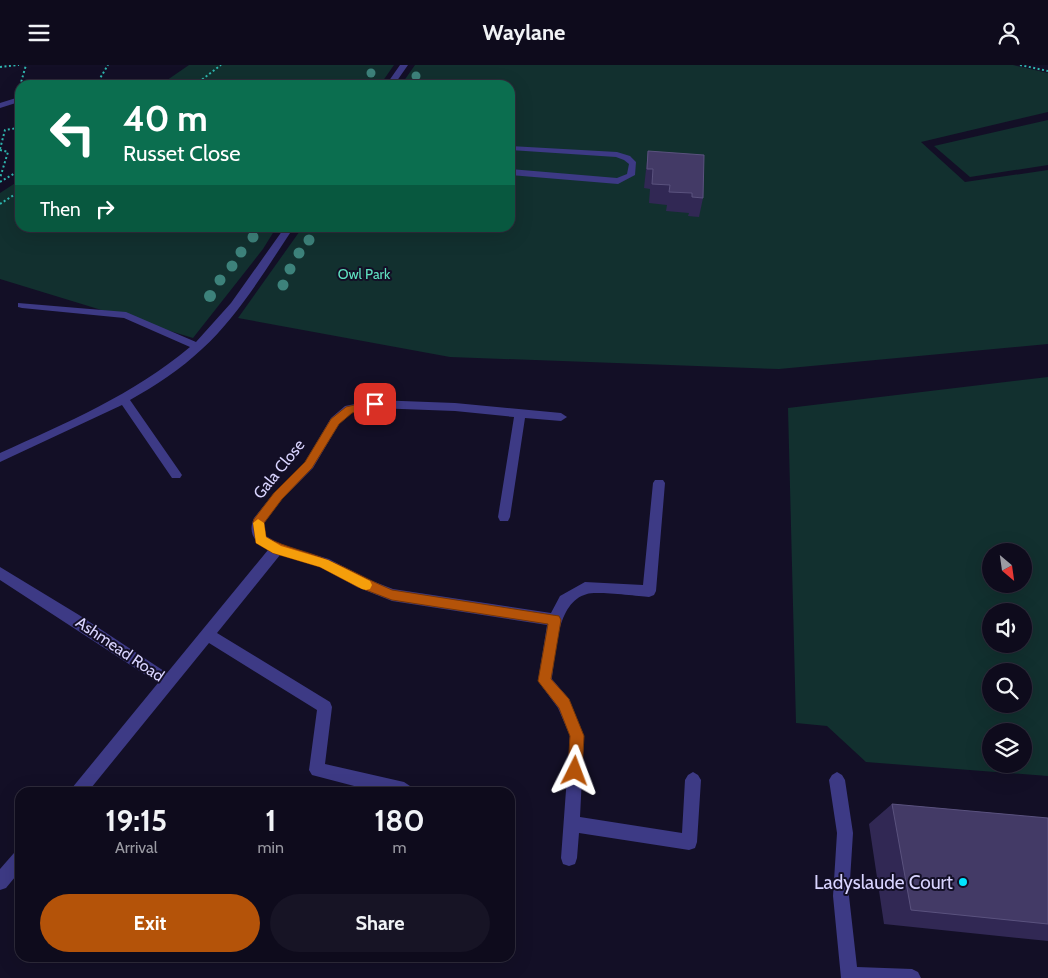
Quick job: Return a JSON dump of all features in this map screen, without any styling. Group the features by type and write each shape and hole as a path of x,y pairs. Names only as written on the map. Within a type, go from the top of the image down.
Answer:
{"street":[{"path":"394,80 404,65"},
{"path":"0,105 15,96"},
{"path":"515,148 617,155 627,158 633,164 631,175 618,181 515,173"},
{"path":"0,458 124,401 166,373 198,347 235,305 286,232"},
{"path":"22,305 126,315 198,347"},
{"path":"124,401 176,475"},
{"name":"Gala Close","path":"277,549 260,539 258,522 278,496 309,465 335,421 349,409 375,404 561,417"},
{"path":"504,517 520,413"},
{"path":"569,858 577,736 564,704 545,681 555,620 565,600 585,588 649,591 659,483"},
{"path":"169,682 277,549 324,563 362,583 392,595 555,620"},
{"name":"Ashmead Road","path":"0,573 169,682 82,787"},
{"path":"208,635 325,707 318,770 391,787"},
{"path":"572,824 689,842 694,780"},
{"path":"837,781 845,833 841,896 850,976 912,978"},
{"path":"0,882 15,865"}],"path":[{"path":"0,67 19,65"},
{"path":"22,80 26,65"},
{"path":"99,80 108,65"},
{"path":"202,80 221,65"},
{"path":"1020,65 1048,71"},
{"path":"0,178 8,152 0,150 5,129 15,128"},
{"path":"0,182 15,173"},
{"path":"0,204 15,194"}],"green space":[{"path":"189,65 394,65 384,80 167,80"},
{"name":"Owl Park","path":"415,65 1013,65 1048,73 1048,112 921,142 965,182 1048,170 1048,344 779,369 450,357 238,318 299,232 515,232 515,80 404,80"},
{"path":"1048,120 1048,165 970,177 934,146"},
{"path":"15,183 15,232 274,232 263,249 193,338 0,279 0,193"},
{"path":"1048,377 1048,776 1009,773 1032,773 1032,723 982,723 982,771 866,762 827,726 796,723 788,408"}],"building":[{"path":"648,151 704,155 703,198 692,197 692,193 669,192 670,185 652,184 653,169 647,169"},
{"name":"Ladyslaude Court","path":"892,804 1048,818 1048,924 911,910"}],"slow traffic":[{"path":"258,523 260,539 277,549 324,563 366,585"}],"place":[{"name":"Ladyslaude Court","path":"963,882"}],"route":[{"path":"375,404 349,409 335,421 309,465 278,496 258,522 260,539 277,549 324,563 362,583 392,595 555,620 545,681 564,704 577,736 575,771"}]}
